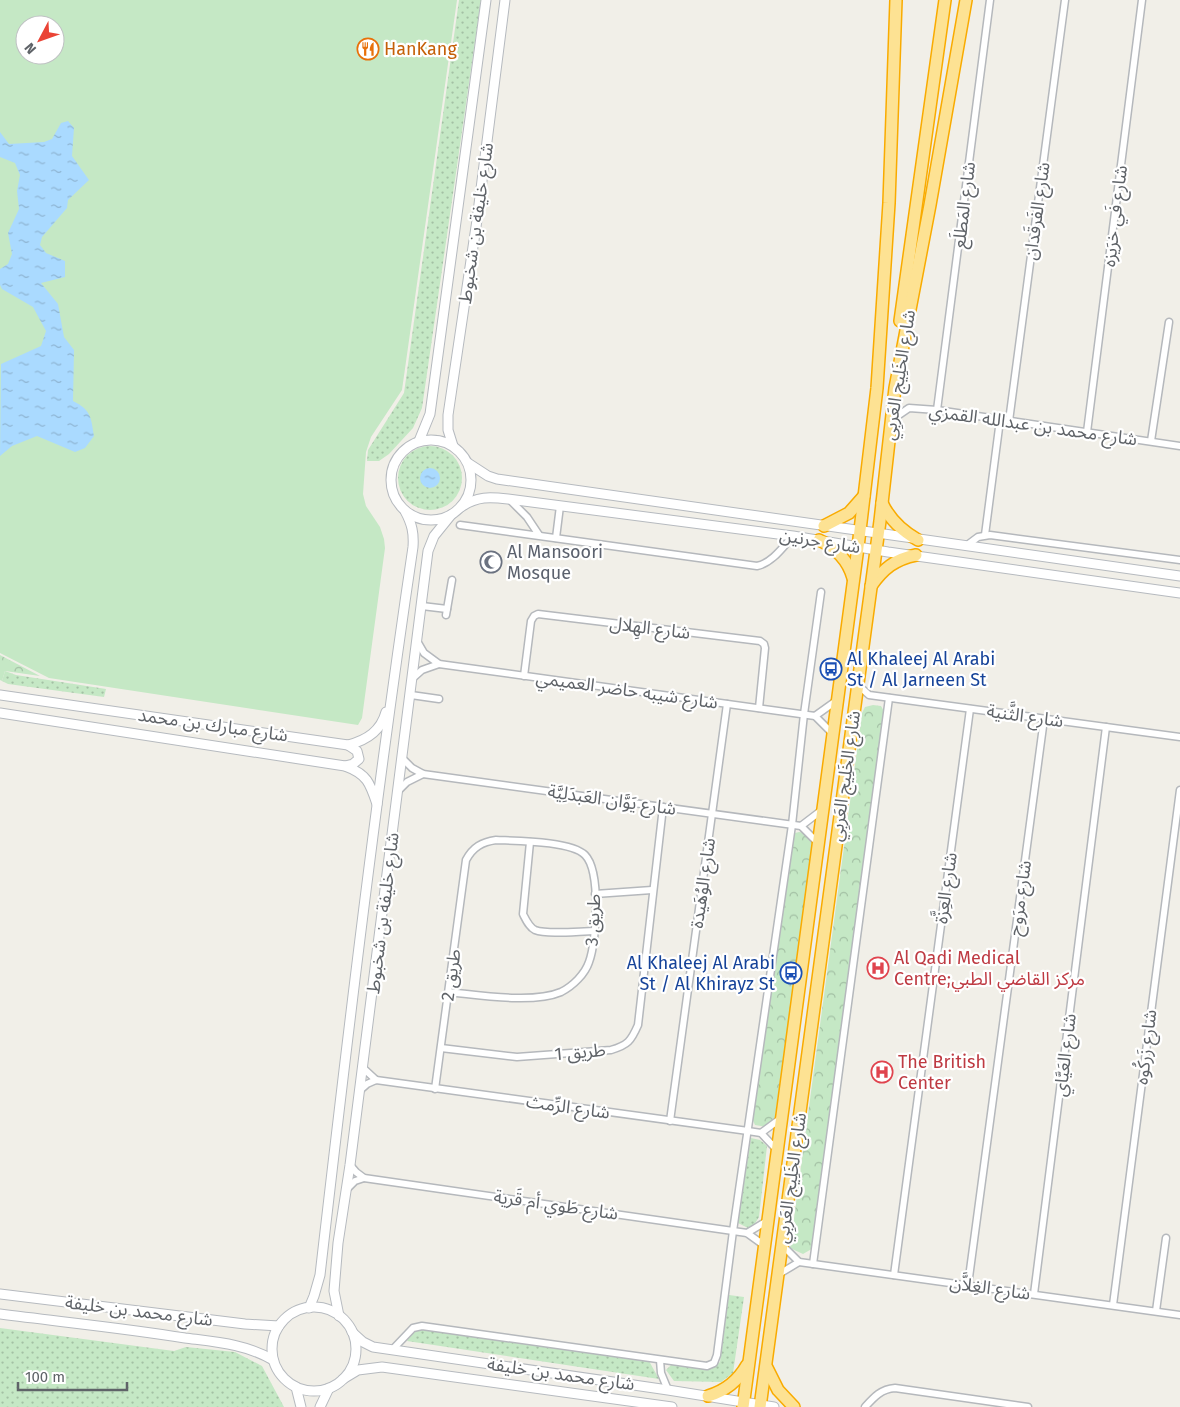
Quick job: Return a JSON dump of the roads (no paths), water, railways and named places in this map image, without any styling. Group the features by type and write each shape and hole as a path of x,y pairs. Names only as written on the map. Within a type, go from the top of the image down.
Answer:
{"highway":[{"name":"شارع الخَلِيج العَربِي","path":"743,1405 838,699 877,388 889,203 896,0"},
{"path":"895,388 901,314 945,0"},
{"name":"شارع الخَلِيج العَربِي","path":"760,1406 878,534 890,422 966,0"},
{"path":"824,526 849,514 865,494"},
{"path":"882,502 894,522 918,540"},
{"path":"819,540 839,553 848,566 853,581"},
{"path":"870,587 878,575 889,566 901,559 916,555"},
{"path":"708,1396 720,1392 731,1385 742,1373 749,1359"},
{"path":"766,1366 778,1390 794,1407"}],"main road":[{"name":"شارع خليفة بن شخبوط","path":"419,441 430,414 486,0"},
{"name":"شارع خليفة بن شخبوط","path":"453,446 448,430 448,416 477,220 505,0"},
{"path":"431,439 443,441 453,446 468,463 471,474 471,486 468,497 461,507 451,515 440,520 416,518 405,511 396,501 391,489 390,476 393,464 408,446 419,441 431,439"},
{"name":"شارع جرنين","path":"468,463 488,476 497,479 1180,576"},
{"name":"شارع جرنين","path":"461,507 479,498 508,499 793,536 1180,593"},
{"name":"شارع خليفة بن شخبوط","path":"309,1308 320,1275 347,1041 392,687 413,547 414,534 412,524 405,511"},
{"name":"شارع خليفة بن شخبوط","path":"339,1316 334,1291 338,1243 350,1165 403,759 428,551 434,536 451,515"},
{"name":"شارع مبارك بن محمد","path":"0,695 348,744 361,742 380,727 385,717 392,687"},
{"name":"شارع مبارك بن محمد","path":"0,713 345,766 364,775 378,806"},
{"path":"345,766 353,764 359,759 357,751 348,744"},
{"name":"شارع محمد بن خليفة","path":"0,1294 245,1324 279,1326"},
{"path":"309,1308 320,1308 339,1316 352,1332 355,1345 355,1357 351,1369 343,1379 329,1388 312,1391 296,1387 286,1380 278,1371 273,1360 273,1342 279,1326 287,1317 297,1311 309,1308"},
{"name":"شارع محمد بن خليفة","path":"0,1314 244,1347 259,1351 273,1360"},
{"name":"شارع محمد بن خليفة","path":"352,1332 363,1342 374,1347 708,1396 743,1405 774,1407"},
{"name":"شارع محمد بن خليفة","path":"343,1379 358,1370 382,1367 672,1407"},
{"path":"296,1387 301,1407"},
{"path":"320,1407 329,1388"}],"street":[{"name":"شارع المَطلَع","path":"937,410 990,0"},
{"name":"شارع الفَرقَدان","path":"1009,421 1065,0"},
{"name":"شارع فَي خرَيزه","path":"1087,432 1142,0"},
{"path":"1151,441 1169,322"},
{"name":"شارع محمد بن عبدالله القمزي","path":"890,422 898,414 909,408 937,410 1180,446"},
{"path":"985,536 1000,420"},
{"path":"508,499 527,517 539,535"},
{"path":"556,538 560,506"},
{"path":"520,533 526,524 527,517"},
{"path":"460,525 756,566 769,561 793,536"},
{"path":"966,546 974,540 985,536 1180,560"},
{"path":"422,606 447,612 452,580"},
{"path":"393,1349 413,1328 422,1326 707,1366 714,1362 717,1355 733,1231 792,825 804,714 821,592"},
{"name":"شارع الهِلال","path":"524,676 531,621 538,614 760,641 765,648 759,708"},
{"path":"417,641 428,657 439,664"},
{"path":"413,678 422,670 439,664"},
{"name":"شارع شيبه حاضر العميمي","path":"439,664 815,716"},
{"path":"854,706 870,695 857,684"},
{"path":"411,695 439,699"},
{"name":"شارع الثَّنية","path":"870,695 1180,737"},
{"name":"شارع الخَلِيج العَربِي","path":"813,1264 889,698"},
{"path":"833,735 815,716 838,699"},
{"name":"شارع الوُهَيدة","path":"670,1121 727,704"},
{"name":"شارع العِزَّة","path":"894,1275 970,709"},
{"name":"شارع مرَوح","path":"968,1285 1044,719"},
{"name":"شارع العَيَّاي","path":"1034,1294 1106,727"},
{"name":"شارع يَوَّان العَبدَلِيَّة","path":"403,759 412,768 423,774 801,826"},
{"path":"398,791 407,782 423,774"},
{"name":"شارع زَركُوه","path":"1112,1305 1180,790"},
{"name":"طريق 1","path":"441,1048 516,1056 611,1050 621,1047 631,1040 638,1025 663,807"},
{"path":"819,843 801,826 823,809"},
{"name":"طريق 3","path":"448,992 521,998 561,992 573,984 589,964 595,931 593,874 589,861 584,854 576,849 564,845 496,840 486,842 471,852 466,860"},
{"path":"530,842 523,914 528,923 536,930 554,932 595,931"},
{"name":"طريق 2","path":"435,1089 466,860"},
{"path":"595,894 652,890"},
{"path":"359,1091 367,1084 376,1080 362,1067"},
{"name":"شارع الرِّمث","path":"376,1080 761,1133"},
{"path":"777,1151 761,1133 782,1117"},
{"path":"350,1165 364,1178"},
{"path":"346,1190 355,1181 364,1178"},
{"name":"شارع طَوي أم قَرية","path":"364,1178 747,1233 764,1246"},
{"path":"747,1233 768,1220"},
{"path":"1156,1311 1166,1238"},
{"path":"778,1275 799,1262 782,1244"},
{"name":"شارع الغِلاَّن","path":"799,1262 1180,1314"},
{"path":"660,1360 661,1374 668,1390"},
{"path":"864,1407 879,1392 895,1388 1028,1407"}],"water":[{"path":"68,121 74,128 72,156 89,180 68,200 67,208 42,237 40,245 46,253 65,261 65,277 41,283 58,304 64,337 74,350 73,401 87,411 94,436 85,448 75,452 37,436 12,446 0,456 1,364 41,346 46,331 33,307 2,289 0,285 0,269 8,264 12,254 8,233 19,209 17,191 20,175 15,163 0,157 0,132 9,144 44,142 52,139 61,123"},
{"path":"426,468 434,468 440,474 440,482 434,488 426,488 420,482 420,474"}],"place":[{"name":"HanKang","path":"368,49"},
{"name":"Al Mansoori Mosque","path":"491,562"},
{"name":"Al Khaleej Al Arabi St / Al Jarneen St","path":"831,669"},
{"name":"Al Qadi Medical Centre;مركز القاضي الطبي","path":"878,968"},
{"name":"Al Khaleej Al Arabi St / Al Khirayz St","path":"791,973"},
{"name":"The British Center","path":"882,1072"}]}
